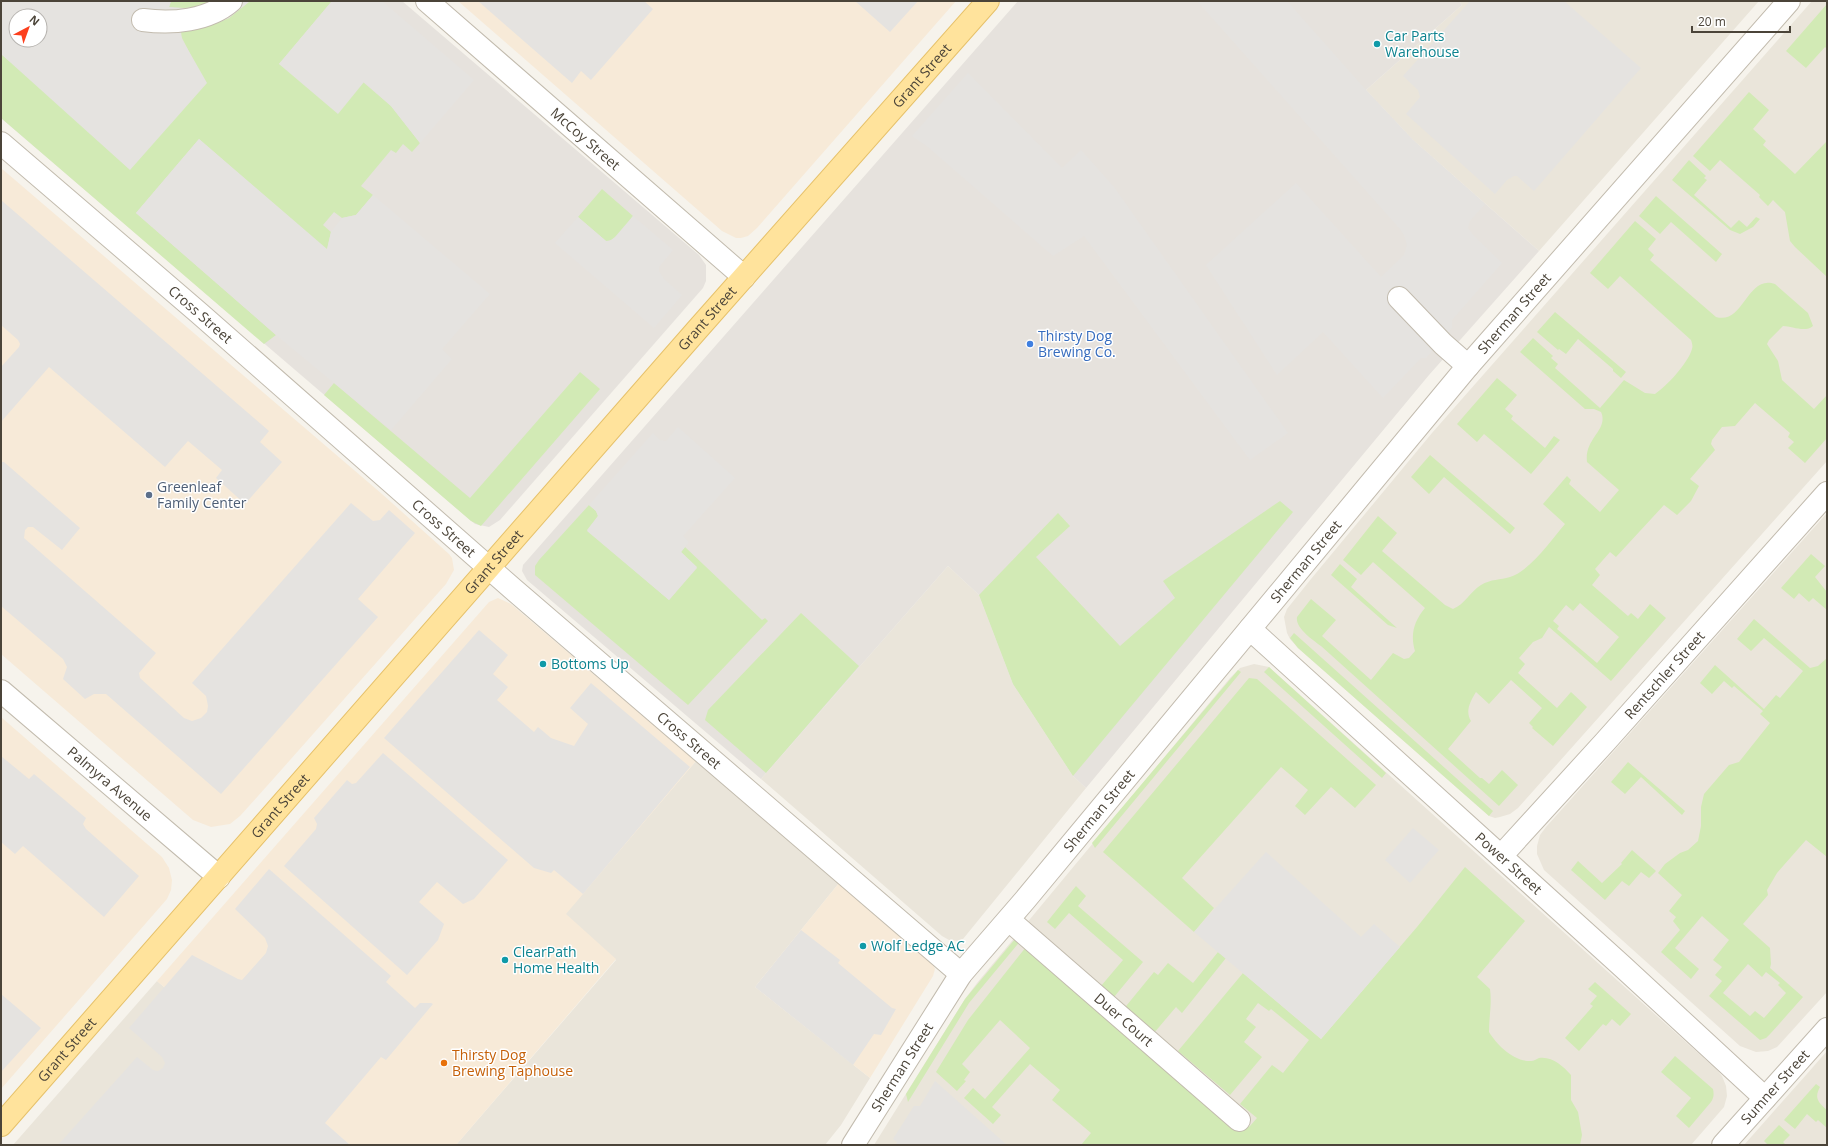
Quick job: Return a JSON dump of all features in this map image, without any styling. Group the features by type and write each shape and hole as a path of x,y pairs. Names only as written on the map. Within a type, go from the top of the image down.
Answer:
{"main road":[{"name":"Grant Street","path":"1,1125 744,277 988,1"}],"street":[{"path":"143,20 159,22 183,20 218,10 231,1"},
{"name":"McCoy Street","path":"427,1 744,277"},
{"name":"Sherman Street","path":"853,1145 961,974 1009,920 1468,366 1789,1"},
{"name":"Cross Street","path":"1,143 205,318 489,568 961,974"},
{"path":"1399,298 1443,344 1468,366"},
{"name":"Rentschler Street","path":"1501,856 1605,742 1827,493"},
{"name":"Power Street","path":"1250,630 1653,994 1765,1098"},
{"name":"Palmyra Avenue","path":"1,690 219,877"},
{"name":"Duer Court","path":"1009,920 1239,1120"},
{"name":"Sumner Street","path":"1723,1145 1827,1029"}],"shaded area":[{"path":"1,1 402,1 699,255 706,265 706,281 703,288 500,520 489,527 475,524 1,118"},
{"path":"1,1 171,1 169,7 184,8 197,7 210,1 250,1 229,18 220,22 181,32 182,39 207,83 130,170 1,54"},
{"path":"332,1 382,1 474,80 420,143 391,106 364,82 338,114 279,64"},
{"path":"458,1 956,1 757,228 748,236 736,238 722,231"},
{"path":"478,1 644,1 653,9 591,80 581,71 572,83"},
{"path":"855,1 918,1 890,32"},
{"path":"1018,1 1459,1 1462,5 1366,90 1413,140 1539,251 1429,375 1086,788 1073,776 1013,684 979,595 948,566 761,779 527,580 522,571 523,565"},
{"path":"1197,1 1287,1 1366,90 1413,140 1485,204 1470,221 1468,228 1473,235 1502,263 1452,320 1452,328 1426,358 1421,358 1383,398 1323,332 1277,375 1206,265 1296,183 1381,277 1404,255 1407,245 1404,235 1400,229"},
{"path":"1459,1 1759,1 1539,251 1413,140 1366,90 1462,5"},
{"path":"1470,1 1564,1 1641,68 1534,191 1517,176 1514,176 1507,180 1495,194 1406,114 1420,97 1418,90 1403,76"},
{"path":"1812,1 1827,1 1827,461 1518,808 1510,814 1500,817 1495,818 1489,816 1298,648 1287,633 1284,617 1287,609 1432,433"},
{"path":"968,73 1062,168 1081,150 1114,187 1288,433 1250,460 1084,236 1053,256 928,147 912,136"},
{"path":"199,139 327,249 331,232 342,218 356,215 373,195 490,294 442,349 452,359 391,430 276,335 136,213"},
{"path":"1,168 382,494 452,558 454,570 446,584 240,816 230,824 211,827 193,820 1,654"},
{"path":"1,200 269,431 260,442 282,462 245,504 216,478 222,470 188,441 165,467 49,367 1,422 1,367 20,344 18,340 1,325"},
{"path":"633,216 673,250 659,267 659,271 664,279 682,295 654,328 555,243 578,217 606,241 610,241"},
{"path":"678,427 735,478 683,536 689,542 681,552 697,567 669,600 587,531 598,516 596,511 589,505 653,433 660,440 666,441"},
{"path":"1,462 4,462 80,528 62,550 33,527 28,527 25,530 24,538 156,653 139,673 140,678 184,718 192,721 201,718 207,712 208,706 206,696 192,683 351,503 373,521 380,520 389,510 415,533 358,599 378,617 221,794 106,694 94,694 85,699 63,679 67,667 63,659 1,606"},
{"path":"1827,513 1827,992 1777,1047 1768,1051 1756,1052 1740,1046 1544,870 1537,854 1537,846 1540,835 1546,827"},
{"path":"948,566 979,595 1013,684 1073,776 1086,788 963,939 958,941 949,940 942,936 761,779"},
{"path":"498,598 511,604 696,761 566,914 616,959 456,1145 350,1145 157,981 489,602"},
{"path":"479,630 508,655 493,674 508,687 497,700 534,732 538,727 551,738 574,746 588,724 570,708 591,683 690,767 583,894 554,870 551,873 534,868 384,738"},
{"path":"1254,664 1269,667 1717,1070 1722,1076 1726,1086 1727,1096 1724,1107 1691,1145 874,1145 965,999 977,983 1230,678 1240,668"},
{"path":"1,717 162,857 169,868 172,880 171,890 167,899 1,1089"},
{"path":"383,753 508,860 474,899 463,904 437,882 419,902 444,924 438,940 407,975 284,866 316,829 317,824 314,818 347,780 352,784 356,783"},
{"path":"1,756 29,779 34,774 86,818 83,824 86,829 139,876 104,917 23,846 15,854 1,842"},
{"path":"696,761 839,883 755,987 870,1078 841,1125 825,1145 456,1145 616,960 565,914"},
{"path":"1413,828 1439,850 1410,883 1385,860"},
{"path":"1266,852 1361,937 1374,924 1400,947 1321,1039 1194,932"},
{"path":"269,869 391,976 386,982 415,1008 420,1003 433,1004 386,1060 381,1057 325,1123 350,1145 58,1145 137,1057 153,1070 158,1071 163,1068 165,1063 162,1057 129,1028 192,955 242,980 266,953 268,946 265,938 235,909"},
{"path":"839,883 932,962 935,969 933,976 870,1078 755,987"},
{"path":"801,930 840,960 838,963 892,1008 896,1009 881,1035 874,1034 853,1065 755,987"},
{"path":"157,981 350,1145 13,1145"},
{"path":"1,994 41,1028 1,1072"},
{"path":"1827,1051 1827,1145 1744,1145 1806,1075"},
{"path":"935,1081 1007,1145 896,1145 897,1142 893,1139 914,1106 920,1106"}],"green space":[{"path":"171,1 210,1 195,7 179,8 169,7"},
{"path":"250,1 332,1 279,64 363,82 391,106 420,143 412,152 403,144 396,153 391,150 361,186 373,195 356,215 342,218 334,212 323,225 331,232 327,250 199,139 136,213 276,335 264,344 1,118 1,54 13,64 191,56 181,36 181,32 229,18"},
{"path":"1827,4 1827,49 1825,47 1806,68 1786,51"},
{"path":"1749,92 1769,110 1753,129 1766,141 1763,145 1795,174 1827,141 1827,277 1790,241 1785,212 1773,200 1768,206 1759,197 1760,195 1720,160 1710,171 1693,156"},
{"path":"1689,160 1706,176 1704,178 1707,180 1694,195 1731,228 1739,220 1747,227 1756,217 1760,219 1753,227 1740,234 1730,230 1672,180"},
{"path":"602,189 633,216 618,235 606,241 578,217"},
{"path":"1656,196 1722,254 1716,262 1671,222 1660,234 1639,216"},
{"path":"1635,221 1656,239 1648,249 1654,255 1650,260 1716,317 1725,317 1733,314 1751,292 1758,286 1766,283 1775,284 1808,313 1813,326 1802,329 1783,326 1767,344 1778,361 1782,380 1814,409 1827,395 1827,438 1805,463 1788,448 1794,442 1788,437 1790,433 1755,403 1735,426 1722,427 1712,440 1711,444 1715,450 1690,479 1699,486 1691,501 1677,515 1664,505 1616,557 1610,552 1595,569 1600,575 1592,585 1628,616 1631,613 1638,619 1650,604 1666,618 1611,681 1549,627 1542,638 1533,642 1519,658 1525,664 1518,673 1557,708 1571,692 1587,707 1553,746 1532,728 1533,727 1529,723 1542,708 1511,680 1489,704 1476,692 1468,710 1471,721 1448,749 1480,778 1489,784 1502,770 1518,785 1499,806 1305,633 1297,621 1297,617 1311,599 1336,620 1322,636 1371,680 1393,653 1404,659 1409,658 1415,651 1413,639 1414,628 1418,618 1425,608 1373,562 1361,575 1343,560 1378,516 1397,533 1382,551 1445,605 1453,609 1461,604 1481,585 1518,574 1533,562 1547,546 1565,524 1543,504 1567,476 1571,480 1569,484 1600,512 1619,490 1587,462 1589,447 1602,424 1603,418 1601,412 1594,409 1585,409 1520,352 1533,338 1553,356 1551,358 1558,364 1555,368 1600,408 1624,380 1645,393 1655,394 1671,380 1682,367 1690,355 1692,344 1691,340 1620,276 1608,289 1590,273","holes":["1580,603 1619,637 1597,663 1557,629 1559,626 1553,621 1566,605 1573,611"]},
{"path":"1555,312 1626,372 1621,378 1613,371 1613,369 1578,339 1566,354 1559,349 1558,350 1537,332"},
{"path":"580,372 600,389 481,526 471,521 324,395 334,383 470,498"},
{"path":"1497,378 1517,395 1505,409 1513,416 1511,419 1545,448 1554,436 1560,440 1531,474 1484,434 1477,442 1457,424"},
{"path":"1430,455 1515,528 1510,534 1444,477 1429,494 1411,477"},
{"path":"1280,501 1293,512 1073,776 1013,684 979,595 1058,513 1070,526 1036,557 1120,646 1175,598 1163,581"},
{"path":"589,505 596,511 598,516 587,530 669,600 697,568 681,552 685,547 762,620 765,618 768,621 688,705 535,575 535,566 539,560"},
{"path":"1811,554 1825,566 1815,577 1827,592 1827,610 1813,598 1809,602 1799,593 1794,599 1781,588"},
{"path":"1340,564 1357,579 1351,587 1397,628 1388,625 1331,575"},
{"path":"801,613 859,666 766,773 705,720 708,710"},
{"path":"1754,619 1810,668 1818,666 1827,658 1827,857 1806,840 1777,873 1767,890 1768,895 1743,924 1770,948 1770,968 1803,997 1766,1038 1760,1040 1709,996 1722,981 1715,975 1722,967 1713,960 1729,940 1702,916 1675,948 1699,969 1691,979 1661,952 1680,930 1673,921 1676,917 1669,911 1682,895 1658,873 1665,864 1680,853 1688,850 1698,841 1701,826 1701,807 1704,794 1729,765 1739,762 1770,723 1760,714 1763,711 1734,686 1732,688 1724,681 1712,694 1700,683 1715,665 1764,709 1776,695 1780,698 1803,671 1764,638 1751,651 1737,639","holes":["1748,964 1762,977 1766,972 1780,983 1778,985 1786,993 1764,1018 1755,1011 1750,1016 1723,993"]},
{"path":"1294,633 1493,811 1489,816 1298,648 1290,638"},
{"path":"1269,667 1386,773 1382,778 1264,672"},
{"path":"1238,670 1241,672 1095,848 1092,843"},
{"path":"1249,678 1257,679 1376,785 1355,808 1331,787 1305,815 1295,806 1308,790 1281,767 1182,878 1214,908 1194,932 1103,852"},
{"path":"1628,762 1685,811 1682,815 1641,777 1625,794 1611,782"},
{"path":"1632,850 1656,871 1649,878 1641,872 1629,886 1622,881 1605,900 1571,870 1578,861 1602,883 1622,864 1621,863"},
{"path":"1465,867 1525,921 1477,977 1490,989 1491,1000 1489,1032 1501,1047 1512,1056 1525,1061 1532,1061 1539,1058 1553,1060 1561,1065 1571,1075 1571,1100 1578,1112 1582,1135 1580,1145 1081,1145 1091,1133 1052,1100 1060,1090 1030,1064 992,1107 1001,1115 993,1124 964,1098 973,1088 985,1099 1030,1048 1000,1020 962,1064 970,1072 964,1080 966,1081 957,1091 936,1072 968,1020 1026,947 1243,1130 1250,1126 1257,1118 1240,1104 1272,1065 1283,1073 1309,1040 1271,1009 1269,1011 1258,1003 1246,1019 1256,1027 1244,1042 1262,1057 1230,1095 1178,1051 1243,973 1321,1039 1417,927"},
{"path":"1076,886 1086,896 1078,906 1143,962 1114,997 1101,986 1123,960 1069,913 1055,929 1047,922"},
{"path":"1015,939 1022,939 969,1003 908,1102 906,1094 965,999"},
{"path":"1218,952 1226,958 1182,1013 1176,1007 1154,1033 1122,1011 1154,972 1158,975 1168,963 1193,983"},
{"path":"1595,982 1631,1014 1620,1026 1612,1019 1606,1026 1603,1024 1579,1051 1565,1038 1593,1006 1590,1004 1597,996 1588,989"},
{"path":"1675,1056 1713,1089 1713,1099 1689,1128 1676,1116 1691,1098 1661,1072"},
{"path":"1816,1084 1820,1087 1817,1094 1818,1100 1827,1110 1827,1128 1818,1120 1816,1122 1807,1114 1795,1129 1784,1120"},
{"path":"1779,1125 1790,1135 1783,1142 1786,1145 1768,1145 1764,1141"}],"place":[{"name":"Car Parts Warehouse","path":"1377,44"},
{"name":"Thirsty Dog Brewing Co.","path":"1030,344"},
{"name":"Greenleaf Family Center","path":"149,495"},
{"name":"Bottoms Up","path":"543,664"},
{"name":"Wolf Ledge AC","path":"863,946"},
{"name":"ClearPath Home Health","path":"505,960"},
{"name":"Thirsty Dog Brewing Taphouse","path":"444,1063"}]}
